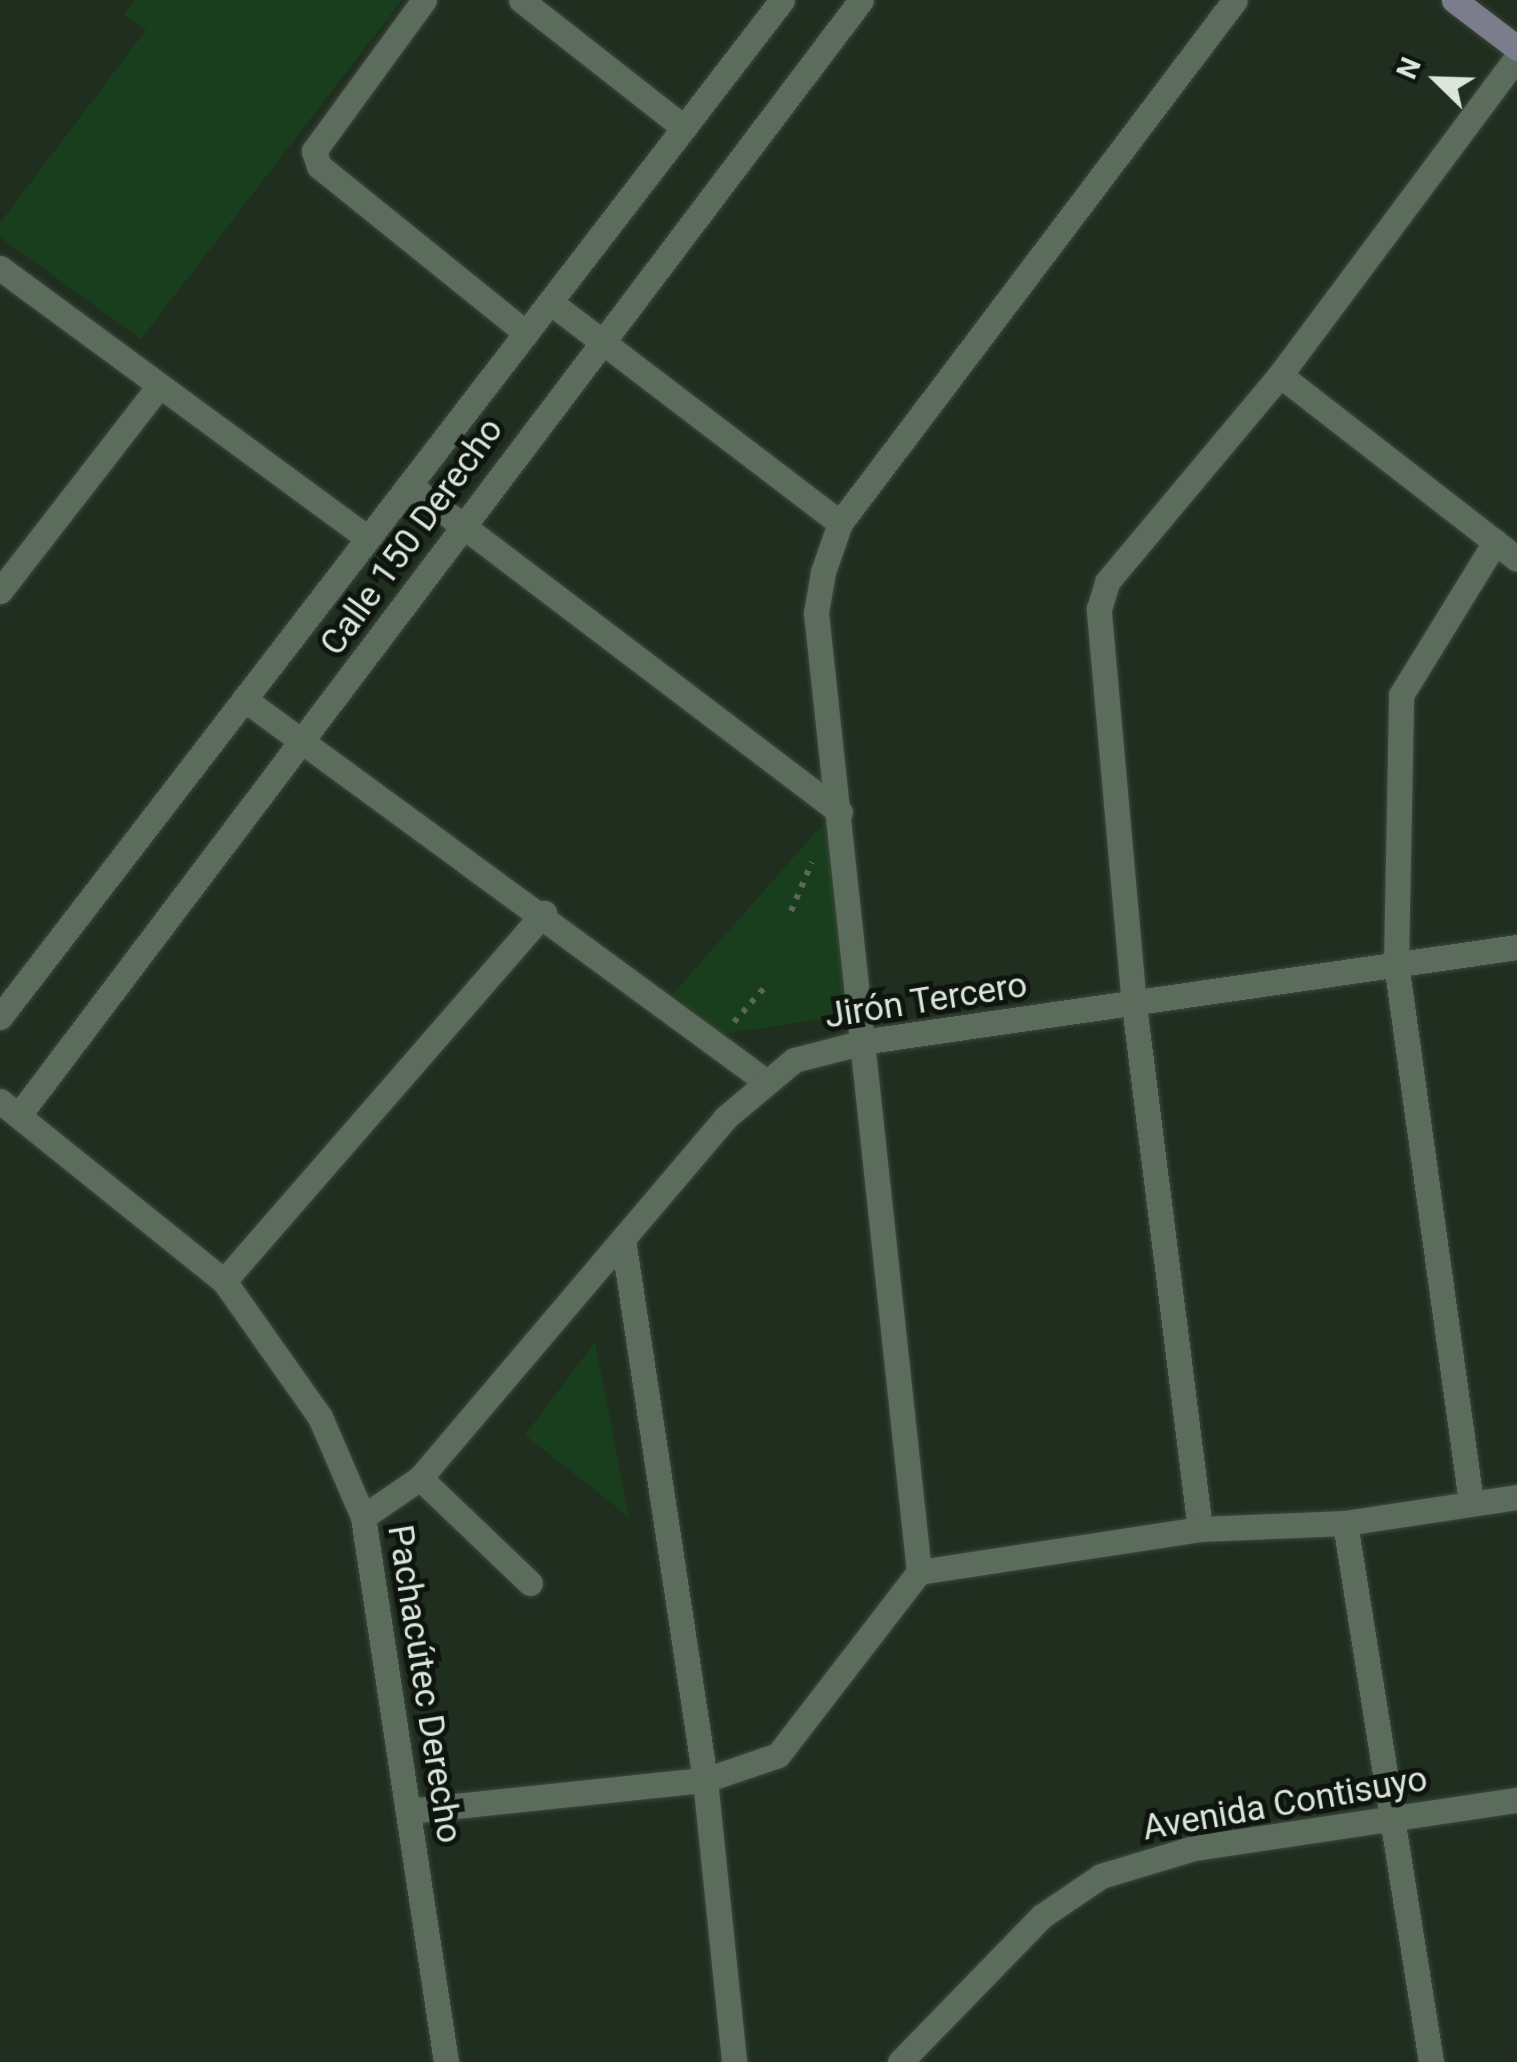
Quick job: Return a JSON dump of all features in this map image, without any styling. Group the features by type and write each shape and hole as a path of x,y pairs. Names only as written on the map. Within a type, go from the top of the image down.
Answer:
{"main road":[{"path":"1454,0 1517,48"}],"street":[{"path":"424,0 314,151 320,166 526,332"},
{"path":"521,0 684,128"},
{"name":"Calle 150 Derecho","path":"0,1017 782,0"},
{"name":"Calle 150 Derecho","path":"10,1108 304,742 462,525 861,0"},
{"path":"408,1811 705,1780 778,1756 919,1572 868,1041 816,613 840,523 1235,0"},
{"path":"1200,1529 1134,1005 1099,609 1108,582 1280,375 1517,57"},
{"path":"0,268 368,538"},
{"path":"550,302 840,523"},
{"path":"1280,375 1517,559"},
{"path":"0,591 158,387"},
{"path":"409,485 840,812"},
{"path":"1471,1502 1396,963 1401,695 1496,542"},
{"path":"244,699 544,912 764,1080"},
{"path":"224,1281 544,912"},
{"name":"Jirón Tercero","path":"363,1517 420,1478 764,1080 794,1060 868,1041 1517,947"},
{"name":"Pachacútec Derecho","path":"10,1108 224,1281 320,1417 363,1517 446,2062"},
{"path":"624,1246 705,1780 734,2062"},
{"path":"420,1478 530,1583"},
{"path":"919,1572 1200,1529 1344,1523 1517,1497"},
{"path":"1344,1523 1388,1818 1431,2062"},
{"name":"Avenida Contisuyo","path":"900,2062 1042,1916 1100,1876 1194,1848 1517,1800"}],"path":[{"path":"734,1022 765,987"}],"green space":[{"path":"134,0 402,0 141,339 0,237 0,223 146,30 124,14"},
{"path":"830,816 851,1015 722,1034 673,994"},
{"path":"595,1342 629,1517 525,1435"}]}
